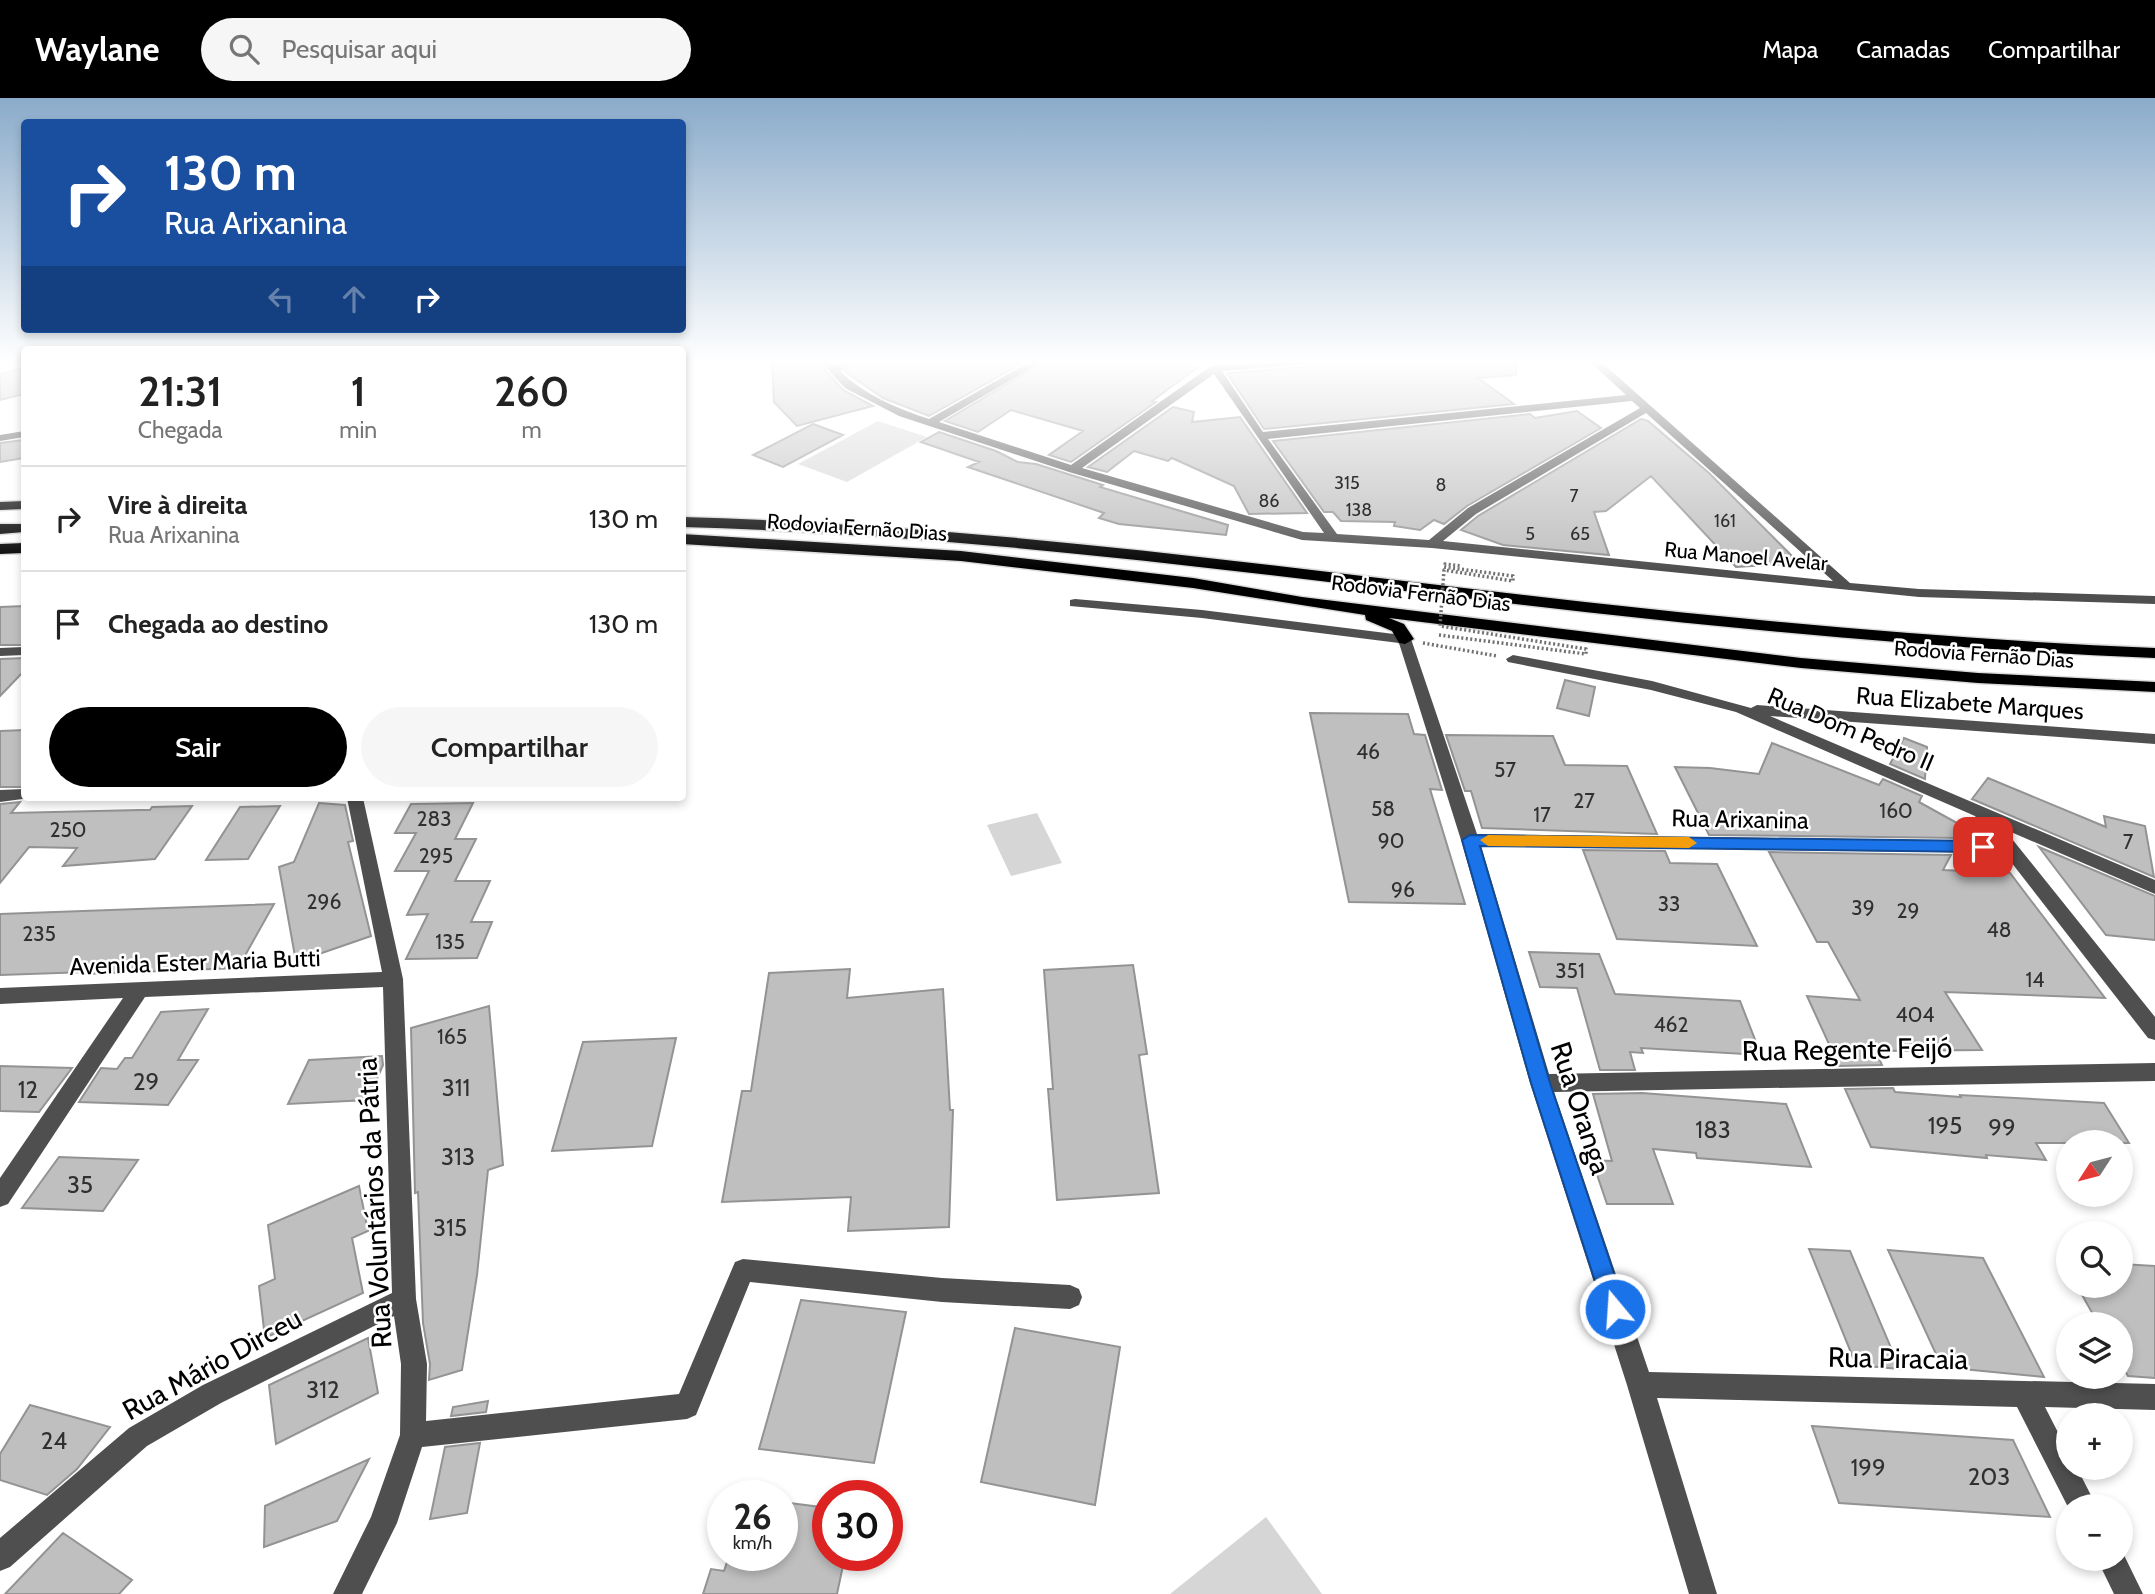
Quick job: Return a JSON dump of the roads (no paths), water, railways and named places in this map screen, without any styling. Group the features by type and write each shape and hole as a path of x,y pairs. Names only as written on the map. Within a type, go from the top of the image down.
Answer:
{"highway":[{"path":"0,506 21,505"},
{"name":"Rodovia Fernão Dias","path":"687,522 861,530 1040,543 1780,628 1965,643 2155,653"},
{"path":"0,528 21,528"},
{"name":"Rodovia Fernão Dias","path":"686,539 961,556 1193,583 1302,602 1801,663 1978,678 2155,687"},
{"path":"0,549 21,548"},
{"path":"1302,602 1380,618 1398,628 1405,639"}],"street":[{"name":"Rua Manoel Avelar","path":"955,430 1302,536 1432,544 1919,593 2155,600"},
{"path":"1073,468 1127,430"},
{"path":"1256,430 1334,540"},
{"path":"1260,436 1319,430"},
{"path":"1432,544 1472,511 1610,430"},
{"path":"1671,430 1846,586"},
{"path":"0,438 21,434"},
{"path":"1075,603 1202,614 1405,639"},
{"name":"Rua Oranga","path":"1405,639 1470,840 1541,1083 1640,1385 1703,1594"},
{"path":"0,652 21,651"},
{"name":"Rua Dom Pedro II","path":"1513,659 1652,686 1741,709 2155,887"},
{"name":"Rua Elizabete Marques","path":"1741,709 2155,738"},
{"path":"0,796 21,795"},
{"name":"Rua Voluntários da Pátria","path":"347,1594 383,1523 413,1435 414,1364 404,1299 393,979 356,801"},
{"path":"1978,809 2155,1032"},
{"name":"Rua Arixanina","path":"1470,840 2010,847"},
{"name":"Avenida Ester Maria Butti","path":"0,996 393,979"},
{"path":"0,1197 139,990"},
{"name":"Rua Regente Feijó","path":"1541,1083 2155,1072"},
{"path":"413,1435 687,1406 743,1270 953,1291 1070,1297"},
{"name":"Rua Mário Dirceu","path":"0,1557 138,1437 212,1394 404,1299"},
{"name":"Rua Piracaia","path":"1640,1385 2155,1396"},
{"path":"2023,1392 2076,1494"},
{"path":"2117,1571 2129,1594"}]}
